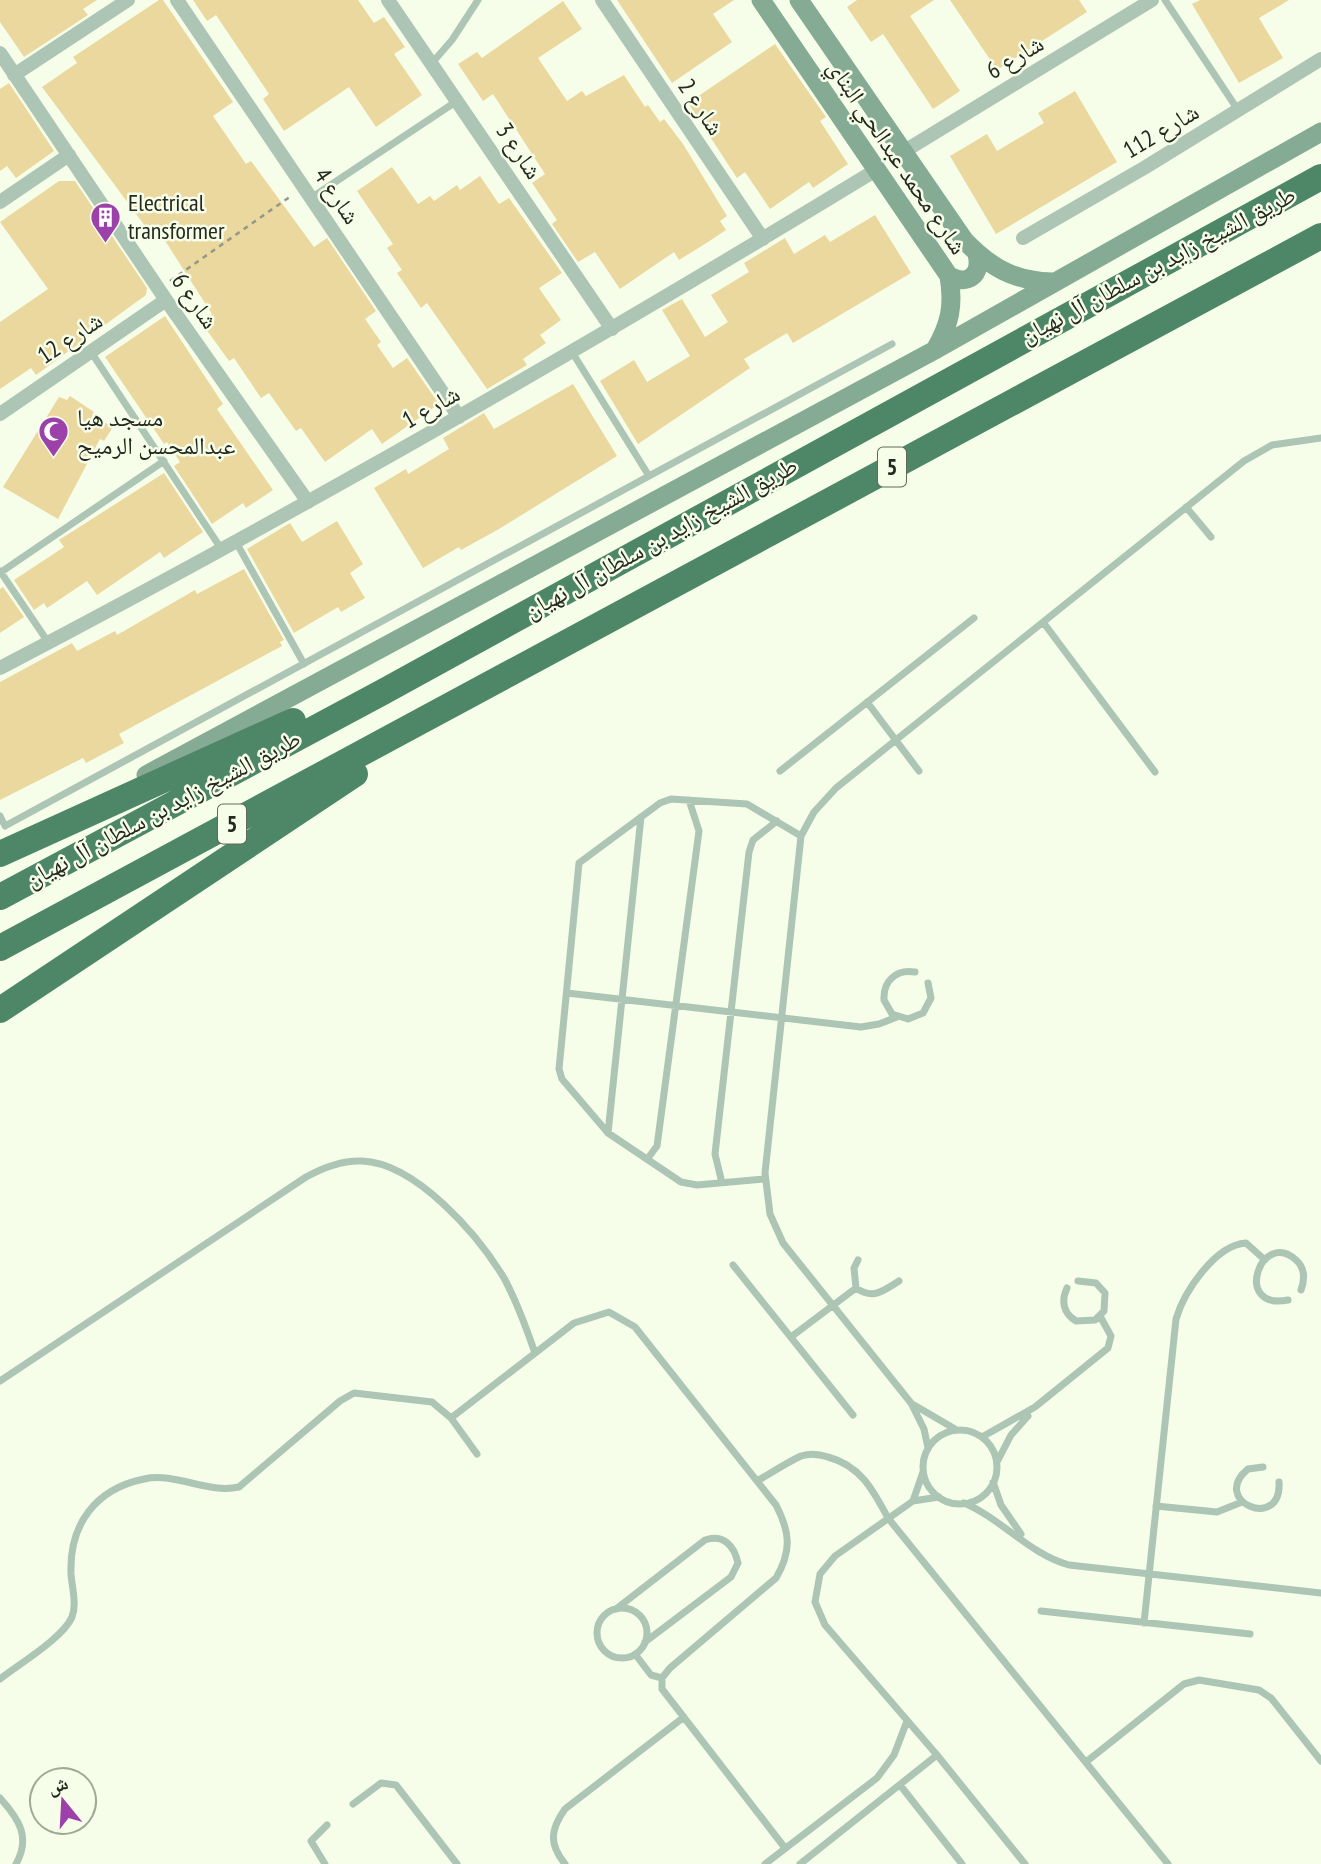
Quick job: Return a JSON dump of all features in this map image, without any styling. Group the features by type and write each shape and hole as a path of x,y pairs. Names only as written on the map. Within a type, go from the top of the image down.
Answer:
{"highway":[{"name":"طريق الشيخ زايد بن سلطان آل نهيان","path":"0,897 381,693 1321,177"},
{"name":"طريق الشيخ زايد بن سلطان آل نهيان","path":"0,948 1321,239"},
{"path":"1,854 321,709 381,693"},
{"path":"0,1010 240,853 464,700"}],"main road":[{"name":"شارع محمد عبدالحي البناي","path":"761,0 948,276 953,302 948,328 935,350"},
{"name":"شارع محمد عبدالحي البناي","path":"799,0 964,240 977,254 1006,275 1029,281 1053,282"},
{"path":"1,854 935,350 1321,132"},
{"path":"948,276 958,281 968,280 976,274 979,264 977,254"}],"street":[{"path":"15,75 128,0"},
{"name":"شارع 4","path":"177,0 459,417"},
{"name":"شارع 3","path":"388,0 612,329"},
{"name":"شارع 2","path":"602,0 763,239"},
{"name":"شارع 6","path":"903,152 1152,0"},
{"name":"شارع 6","path":"0,53 162,294 308,502"},
{"name":"شارع 112","path":"1023,238 1321,58"},
{"path":"0,202 69,155"},
{"name":"شارع 1","path":"0,668 222,550 459,417 612,329 876,170"},
{"name":"شارع 12","path":"0,414 91,352 162,294"}],"lane":[{"path":"431,64 452,40 478,0"},
{"path":"1165,0 1238,110"},
{"path":"307,193 457,101"},
{"path":"0,816 5,826 892,344"},
{"path":"91,352 222,550"},
{"path":"572,352 649,476"},
{"path":"914,1501 928,1448 924,1429 911,1403 783,1243 770,1214 765,1179 801,836 825,800 1186,508 1261,451 1285,441 1321,438"},
{"path":"48,643 0,571 164,461"},
{"path":"1186,508 1211,537"},
{"path":"236,542 304,664"},
{"path":"780,771 974,618"},
{"path":"1043,622 1155,772"},
{"path":"867,702 919,771"},
{"path":"765,1179 697,1185 681,1182 607,1133 562,1079 559,1069 579,863 641,817 671,799 747,804 801,836"},
{"path":"648,1158 657,1146 699,831 690,800"},
{"path":"607,1133 641,817"},
{"path":"722,1183 715,1154 733,1013 749,852 753,840 777,821"},
{"path":"897,1017 886,1005 884,989 894,975 915,972"},
{"path":"567,993 861,1027 897,1017 908,1019 923,1013 931,998 928,983"},
{"path":"0,1381 306,1177 347,1161 377,1162 391,1168 425,1189 455,1216 482,1245 504,1279 522,1315 535,1353"},
{"path":"1144,1623 1175,1319 1181,1300 1203,1271 1237,1245 1251,1245 1265,1259"},
{"path":"1288,1300 1273,1301 1260,1292 1256,1277 1265,1259 1283,1254 1297,1261 1304,1275 1301,1290"},
{"path":"856,1289 854,1268 858,1260"},
{"path":"733,1265 852,1415"},
{"path":"1068,1288 1064,1306 1070,1317 1088,1322 1100,1316 1106,1305 1101,1287 1090,1280 1078,1281"},
{"path":"856,1289 866,1295 876,1294 899,1281"},
{"path":"791,1337 856,1289"},
{"path":"451,1418 574,1323 609,1312 624,1318 635,1327 757,1481 786,1525 786,1561 776,1578 662,1678 662,1689 785,1848"},
{"path":"982,1437 1035,1407 1108,1348 1111,1336 1100,1316"},
{"path":"0,1679 66,1628 73,1615 71,1555 81,1519 94,1501 111,1491 146,1478 173,1479 228,1489 239,1487 340,1401 354,1393 432,1402 451,1418 477,1454"},
{"path":"911,1403 938,1421 982,1437 994,1452 997,1462"},
{"path":"964,1503 981,1496 993,1482 997,1462 1011,1435 1035,1407"},
{"path":"928,1448 941,1435 958,1430"},
{"path":"757,1481 803,1455 818,1454 857,1470 869,1483 888,1518 1168,1864"},
{"path":"1263,1467 1248,1469 1238,1480 1236,1488 1242,1502 1254,1508 1268,1507 1277,1496 1279,1482"},
{"path":"923,1472 932,1491 940,1497"},
{"path":"993,1482 1001,1505 1026,1541"},
{"path":"1024,1864 937,1755 825,1625 815,1602 820,1574 835,1556 914,1501 940,1497 964,1503 988,1514 1042,1555 1057,1562 1321,1593"},
{"path":"1156,1506 1217,1511 1242,1502"},
{"path":"721,1538 729,1544 738,1563 731,1577 645,1642 635,1654 620,1658 601,1647 597,1632 599,1624 705,1540 721,1538"},
{"path":"615,1609 623,1608 638,1614 646,1627 645,1642"},
{"path":"1041,1611 1250,1634"},
{"path":"635,1654 651,1675 662,1678"},
{"path":"1086,1762 1184,1684 1199,1680 1259,1689 1271,1698 1321,1761"},
{"path":"565,1864 554,1850 552,1836 555,1823 565,1809 684,1717"},
{"path":"765,1864 877,1778 894,1755 907,1721"},
{"path":"800,1864 937,1755"},
{"path":"353,1804 381,1783 396,1785 457,1864"},
{"path":"900,1785 962,1864"},
{"path":"0,1798 19,1819 24,1836 23,1851 16,1864"},
{"path":"326,1864 311,1841 327,1825"}],"path":[{"path":"162,294 307,193"}],"building":[{"path":"0,0 97,0 83,9 88,15 24,57 0,22"},
{"path":"159,0 163,0 233,102 213,116 246,164 251,161 314,247 327,238 376,311 365,319 381,342 377,345 393,368 407,358 439,404 382,444 372,429 325,462 301,428 296,431 269,393 261,398 234,358 229,361 201,322 212,314 155,225 148,230 42,87 77,63 73,57"},
{"path":"193,0 358,0 374,23 384,17 405,47 394,54 422,95 376,127 349,87 284,131 263,99 269,94 216,15 207,21"},
{"path":"617,0 734,0 713,14 732,42 672,83"},
{"path":"857,0 934,0 910,16 960,91 933,109 883,34 871,42 847,7"},
{"path":"950,0 1079,0 1087,12 997,70"},
{"path":"1200,0 1289,0 1259,18 1283,58 1239,83 1192,4"},
{"path":"563,1 582,29 538,58 567,101 582,91 586,96 624,75 645,107 648,105 660,122 664,119 683,144 727,216 720,221 726,230 679,260 674,252 620,289 595,252 578,262 552,224 557,220 532,183 545,174 493,94 483,101 458,64 477,52 482,58"},
{"path":"775,44 826,117 820,121 848,164 813,188 809,182 770,209 745,172 737,178 688,103"},
{"path":"9,83 54,151 16,178 7,166 0,171 0,89"},
{"path":"1075,91 1117,162 996,234 950,156 987,134 997,151 1044,123 1038,113"},
{"path":"392,167 418,204 430,196 434,201 457,185 460,190 480,176 499,204 509,198 562,273 539,288 561,320 540,335 546,343 523,359 527,365 487,389 427,303 421,308 397,273 402,270 387,248 393,244 357,191"},
{"path":"59,181 75,181 147,288 146,295 36,375 31,368 0,389 0,322 48,289 0,222"},
{"path":"875,215 911,273 793,343 787,333 744,359 750,368 638,444 600,381 634,360 647,382 690,356 662,310 682,299 705,337 728,322 711,295 749,272 744,263 785,238 794,254 825,235 830,242"},
{"path":"165,316 223,404 217,409 273,490 246,508 243,503 212,524 174,466 180,462 167,442 164,444 105,357"},
{"path":"573,384 617,456 499,529 461,550 459,547 423,568 374,488 406,469 408,474 449,449 443,438 484,413 494,429"},
{"name":"مسجد هيا عبدالمحسن الرميح","path":"70,396 94,412 92,415 113,427 104,441 100,439 58,519 3,487 59,397 67,400"},
{"path":"164,473 203,532 164,558 160,552 97,595 87,581 47,608 44,603 34,610 14,580 64,547 59,540"},
{"path":"337,521 363,564 350,573 365,598 341,612 338,607 294,633 247,549 290,523 302,542"},
{"path":"244,569 284,640 280,642 282,646 119,734 124,743 86,763 83,758 0,800 0,682 72,643 77,651 115,631 117,635 195,590 197,594"},
{"path":"3,587 24,617 0,633 0,589"}],"place":[{"name":"Electrical transformer","path":"105,244"},
{"name":"مسجد هيا عبدالمحسن الرميح","path":"54,459"}]}
